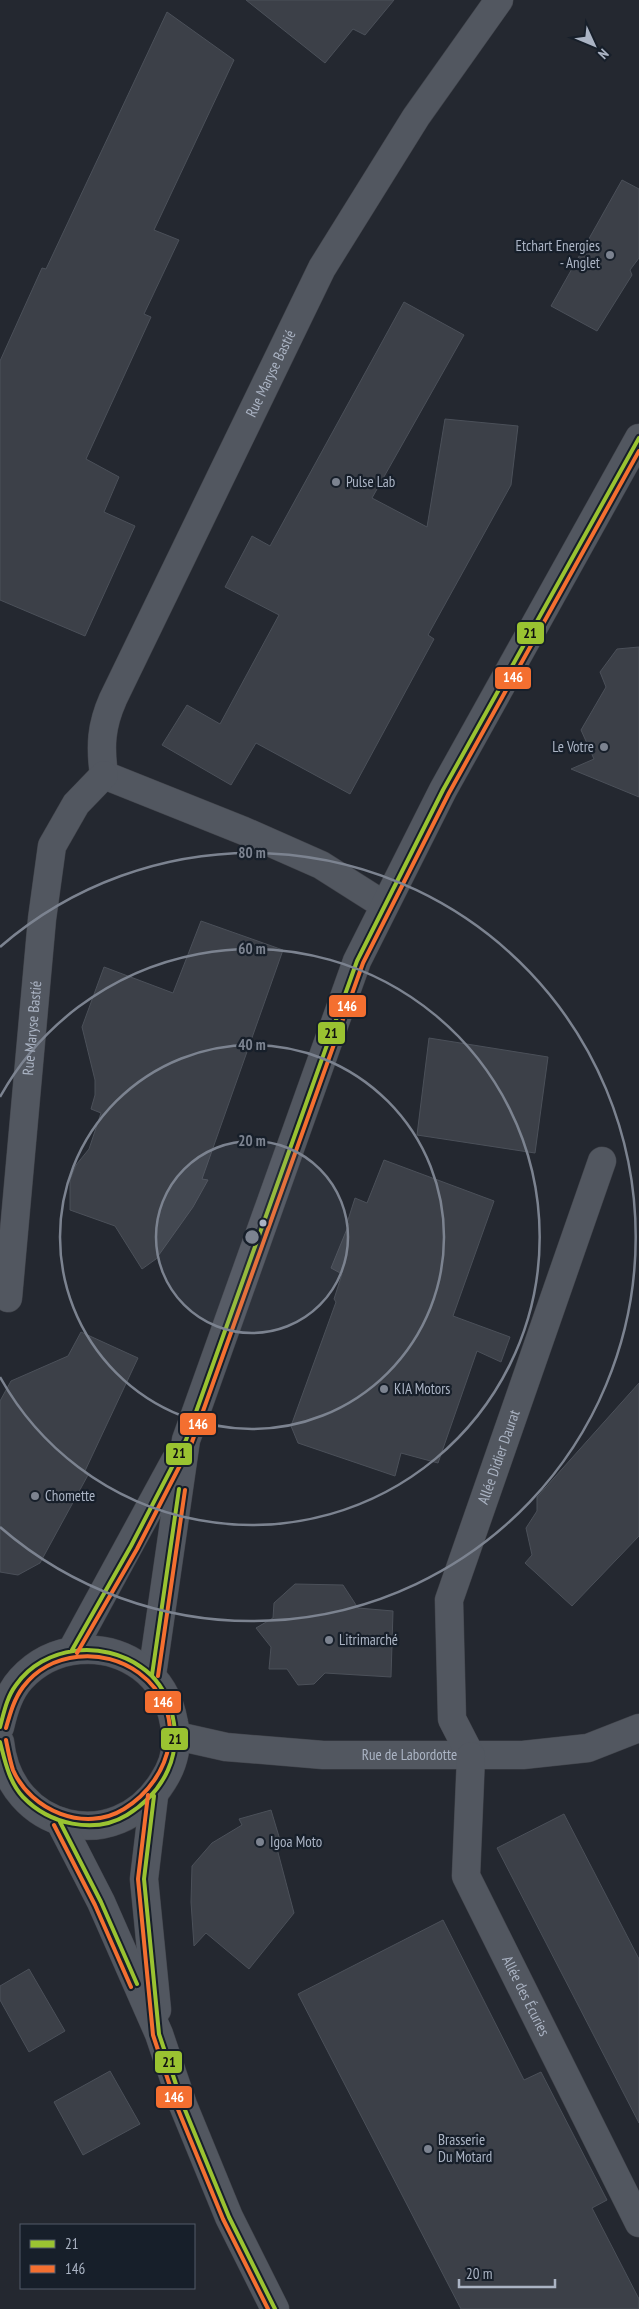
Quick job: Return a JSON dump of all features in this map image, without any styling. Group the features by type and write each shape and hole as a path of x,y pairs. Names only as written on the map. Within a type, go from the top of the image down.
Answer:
{"street":[{"name":"Rue Maryse Bastié","path":"8,1298 42,919 52,846 76,804 104,775 100,747 106,714 322,268 416,117 499,0"},
{"path":"72,1650 131,1546 186,1440 357,961 442,790 639,438"},
{"path":"104,775 244,831 321,865 384,905"},
{"name":"Allée Didier Daurat","path":"471,1756 452,1719 449,1600 602,1161"},
{"path":"152,1675 186,1440"},
{"path":"0,1727 10,1681 44,1660 72,1650 102,1649 129,1658 152,1675 170,1703 177,1736 171,1768 154,1796 134,1813 111,1823 85,1826 60,1822 40,1812 22,1798 10,1780 1,1753"},
{"name":"Rue de Labordotte","path":"177,1736 226,1747 271,1752 323,1755 471,1756 523,1755 588,1748 639,1728"},
{"name":"Allée des Écuries","path":"471,1756 466,1876 639,2223"},
{"path":"154,1796 144,1879 159,2034"},
{"path":"60,1822 101,1902 159,2034 183,2105 230,2217 275,2309"}],"building":[{"path":"246,0 394,0 365,35 353,29 325,63"},
{"path":"167,12 234,60 154,230 179,240 144,314 151,317 86,459 119,477 104,512 135,526 85,636 0,600 0,361 42,268 46,269"},
{"name":"Etchart Energies - Anglet","path":"622,180 639,189 639,258 630,270 632,275 597,331 551,306"},
{"path":"404,302 464,335 372,498 427,527 445,419 518,426 511,485 428,635 434,639 350,794 256,743 231,785 162,745 187,705 220,724 279,615 225,587 252,536 270,546"},
{"path":"639,647 639,797 571,769 594,759 581,730 606,687 600,672 617,649"},
{"path":"201,921 283,950 202,1179 208,1180 193,1207 156,1259 142,1269 115,1226 70,1210 70,1180 76,1165 89,1149 101,1113 91,1109 95,1095 95,1080 82,1027 104,967 173,993"},
{"path":"429,1038 548,1057 535,1153 417,1135"},
{"path":"384,1160 494,1201 453,1316 510,1337 501,1362 477,1351 438,1463 401,1453 395,1476 298,1443 291,1426 336,1302 334,1299 342,1274 331,1268 349,1224 347,1223 355,1198 367,1203"},
{"path":"81,1332 138,1358 84,1473 88,1475 40,1563 18,1575 0,1572 0,1401 11,1381 68,1356"},
{"path":"639,1383 639,1536 572,1606 525,1563 532,1555 526,1528 537,1511 537,1497"},
{"name":"Litrimarché","path":"295,1584 343,1585 358,1608 393,1611 391,1677 325,1673 314,1684 298,1685 287,1669 269,1669 271,1647 256,1628 273,1618 274,1603"},
{"path":"271,1810 280,1840 275,1841 294,1913 249,1969 206,1933 194,1946 191,1902 192,1866 212,1843 242,1825 239,1819"},
{"path":"564,1814 639,1959 639,2123 497,1848"},
{"path":"443,1920 524,2080 541,2072 607,2200 592,2208 639,2299 639,2309 461,2309 298,1994"},
{"path":"29,1969 65,2031 29,2052 0,2000 0,1986"},
{"path":"110,2071 140,2124 83,2155 54,2102"}],"transit line":[{"name":"21","path":"72,1650 131,1546 186,1440 357,961 443,790 639,438"},
{"name":"146","path":"77,1653 137,1549 192,1442 363,963 449,793 639,451"},
{"name":"21","path":"152,1675 179,1489"},
{"name":"146","path":"158,1676 185,1490"},
{"name":"21","path":"0,1727 10,1695 28,1672 42,1662 58,1655 92,1650 126,1658 151,1676 160,1686 169,1704 174,1726 175,1742 173,1756 161,1783 140,1806 114,1821 86,1825 72,1824 59,1820 46,1814 23,1797 11,1778 0,1742"},
{"name":"146","path":"6,1728 17,1696 34,1675 62,1660 78,1657 110,1659 139,1673 155,1689 165,1706 170,1725 169,1744 164,1763 154,1780 141,1796 124,1809 109,1816 93,1819 76,1818 61,1814 46,1807 32,1797 21,1784 13,1770 6,1740"},
{"name":"146","path":"148,1795 138,1879 153,2035 177,2107 223,2219 268,2309"},
{"name":"21","path":"154,1796 144,1879 159,2034 183,2105 229,2217 275,2309"},
{"name":"21","path":"60,1822 101,1902 137,1984"},
{"name":"146","path":"54,1825 95,1905 131,1987"}],"place":[{"name":"Etchart Energies - Anglet","path":"610,255"},
{"name":"Pulse Lab","path":"336,482"},
{"name":"Le Votre","path":"604,747"},
{"name":"KIA Motors","path":"384,1389"},
{"name":"Chomette","path":"35,1496"},
{"name":"Litrimarché","path":"329,1640"},
{"name":"Igoa Moto","path":"260,1842"},
{"name":"Brasserie Du Motard","path":"428,2149"}]}
